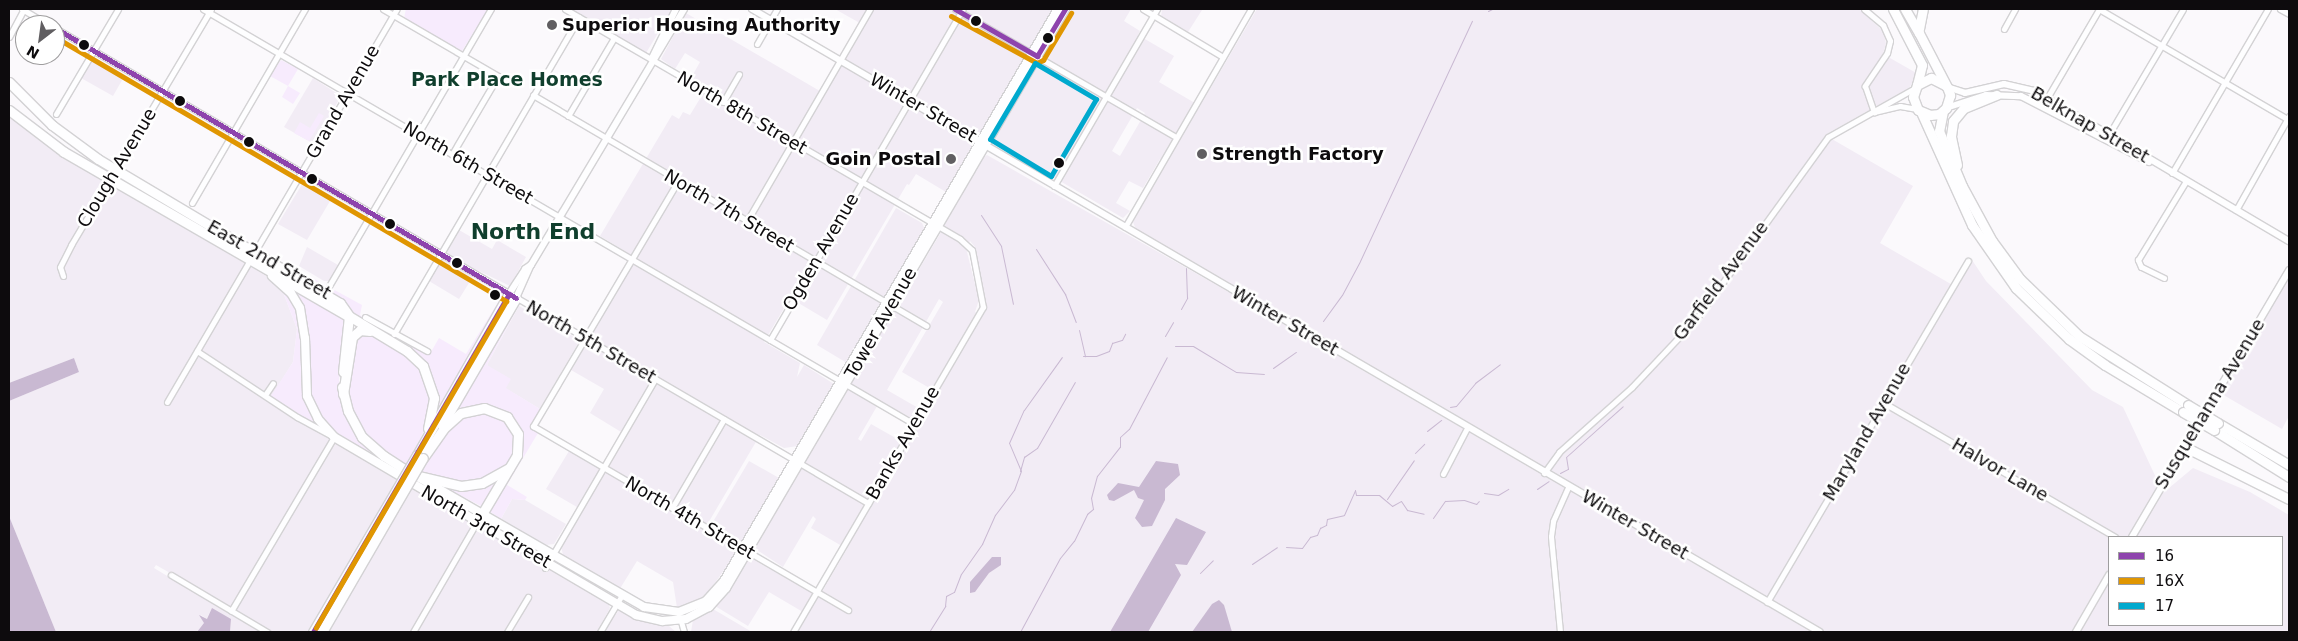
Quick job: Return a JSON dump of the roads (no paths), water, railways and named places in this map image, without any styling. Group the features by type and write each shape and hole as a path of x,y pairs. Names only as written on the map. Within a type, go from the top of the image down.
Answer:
{"highway":[{"path":"1894,9 1922,65 1913,101 1972,226 2016,288 2069,338 2105,365 2289,466"},
{"path":"1905,9 1946,86 1950,100 1945,109 1939,131 1964,189 1992,240 2046,307 2097,350 2186,409"},
{"path":"1911,9 1916,9"},
{"path":"1920,34 1918,21 1923,9"},
{"path":"1916,86 1931,78 1946,86"},
{"name":"East 2nd Street","path":"9,82 63,134 117,171 253,258 403,349"},
{"path":"1964,189 1951,136 1952,121 1964,108 1996,95"},
{"path":"1919,111 1930,115 1945,109"},
{"name":"East 2nd Street","path":"9,110 50,143 112,180 253,258"},
{"path":"322,632 420,456 513,296"},
{"path":"343,394 349,316"},
{"path":"343,394 350,345 357,331 368,330 403,349 425,370 434,398 433,413 420,456"},
{"name":"North 3rd Street","path":"343,394 358,430 376,450 414,475"},
{"path":"313,632 420,456 455,418 469,410 484,408 507,417 516,429 519,448 511,466 479,518"},
{"path":"2216,427 2289,476"},
{"path":"2185,447 2289,499"},
{"path":"414,475 443,484 470,485 488,480 511,466"}],"main road":[{"name":"Tower Avenue","path":"680,620 701,612 716,600 1034,55 1058,9"},
{"name":"Tower Avenue","path":"1034,55 1065,9"},
{"path":"253,258 288,288 298,304 304,332 309,402 318,419 334,437"},
{"name":"North 3rd Street","path":"334,437 648,609 679,612"},
{"name":"North 3rd Street","path":"414,475 546,565 616,604 647,619 680,620"},
{"name":"Tower Avenue","path":"679,612 696,607 714,594 745,550"}],"street":[{"path":"9,37 23,9"},
{"path":"56,114 118,9"},
{"name":"North 6th Street","path":"202,9 210,11 914,424"},
{"path":"192,203 305,9"},
{"path":"383,9 498,76 452,154"},
{"name":"Grand Avenue","path":"167,402 397,9"},
{"path":"329,286 491,9"},
{"name":"North 8th Street","path":"565,9 971,247"},
{"path":"652,60 656,45 676,9"},
{"path":"513,296 525,269 531,265 684,9"},
{"name":"Winter Street","path":"752,9 1767,602 1782,614 1820,632"},
{"path":"757,44 778,9"},
{"path":"747,221 870,9"},
{"path":"956,9 962,10 1034,55 1176,137"},
{"path":"1142,9 1223,57"},
{"path":"1054,186 1157,9"},
{"path":"1125,227 1251,9"},
{"path":"1864,9 1883,24 1890,41 1887,52 1865,85 1874,112"},
{"path":"2004,29 2015,9"},
{"path":"2043,105 2099,9 2289,118 2236,210"},
{"path":"2105,141 2183,9"},
{"path":"2172,173 2268,9"},
{"path":"2280,9 2289,14"},
{"name":"Ogden Avenue","path":"770,340 962,10"},
{"name":"Clough Avenue","path":"63,276 60,267 210,11"},
{"path":"394,334 579,17"},
{"name":"North 5th Street","path":"65,34 868,503"},
{"path":"568,116 614,38"},
{"path":"723,102 739,74"},
{"name":"Belknap Street","path":"1946,86 1965,93 1997,85 2015,85 2048,98 2110,133 2172,173 2289,241"},
{"name":"Garfield Avenue","path":"1544,472 1556,454 1637,381 1697,318 1824,141 1839,128 1874,112 1916,86"},
{"name":"North 7th Street","path":"533,95 926,326"},
{"name":"Belknap Street","path":"1945,109 1973,98 1996,95 2020,96 2043,105 2105,141 2172,173"},
{"name":"Garfield Avenue","path":"1874,112 1903,106 1919,111"},
{"path":"584,338 630,258 678,181"},
{"path":"2164,278 2141,268 2138,260 2186,181"},
{"name":"Banks Avenue","path":"793,632 983,307 971,247"},
{"name":"Maryland Avenue","path":"1767,602 1968,261"},
{"name":"Susquehanna Avenue","path":"2133,536 2289,270"},
{"path":"365,318 427,351"},
{"name":"North 4th Street","path":"584,338 533,426 848,610"},
{"name":"North 3rd Street","path":"197,351 265,396 334,437"},
{"path":"546,565 655,379"},
{"path":"265,396 273,383"},
{"name":"Halvor Lane","path":"1884,402 2113,536"},
{"path":"672,508 724,419"},
{"path":"1444,474 1467,428"},
{"path":"230,611 334,437"},
{"path":"1560,632 1550,536 1553,521 1568,487"},
{"path":"413,632 479,518"},
{"path":"171,575 267,632"},
{"path":"2076,632 2108,577"},
{"path":"600,632 622,595"},
{"path":"507,632 528,597"},
{"path":"679,612 684,632"}],"waterway":[{"path":"1488,11 1492,9"},
{"path":"1323,321 1342,295 1360,261 1472,21"},
{"path":"981,215 1001,246 1013,304"},
{"path":"1036,249 1065,294 1076,322"},
{"path":"1181,309 1187,298 1186,268"},
{"path":"1165,336 1173,322"},
{"path":"1079,330 1085,356"},
{"path":"1083,356 1096,356 1109,351 1112,343 1122,340 1125,334"},
{"path":"1175,346 1193,346 1236,372 1264,374"},
{"path":"1273,368 1296,352"},
{"path":"929,632 945,606 946,596 954,592 961,574 982,544 995,515 1014,490 1021,471 1009,443 1024,410 1062,357"},
{"path":"1020,632 1060,558 1074,541 1087,514 1093,509 1091,498 1097,476 1120,447 1120,437 1129,429 1167,357"},
{"path":"1450,407 1456,406 1475,383 1500,364"},
{"path":"1020,471 1024,457 1037,448 1075,382"},
{"path":"1560,473 1568,469 1566,457 1623,406"},
{"path":"1427,431 1441,420"},
{"path":"1415,453 1424,444"},
{"path":"1387,499 1414,460"},
{"path":"1537,489 1549,481"},
{"path":"1484,493 1498,495 1508,489"},
{"path":"1286,547 1302,548 1310,537 1317,535 1320,528 1326,525 1327,519 1344,515 1355,490 1356,495 1379,495 1392,506 1401,501 1407,510 1424,514"},
{"path":"1433,518 1445,501 1464,500 1476,504 1479,501"},
{"path":"1252,564 1277,547"},
{"path":"1200,573 1213,560"}],"place":[{"name":"Superior Housing Authority","path":"552,25"},
{"name":"Strength Factory","path":"1202,154"},
{"name":"Goin Postal","path":"951,159"}],"district":[{"name":"Park Place Homes","path":"507,80"},
{"name":"North End","path":"533,232"}]}
